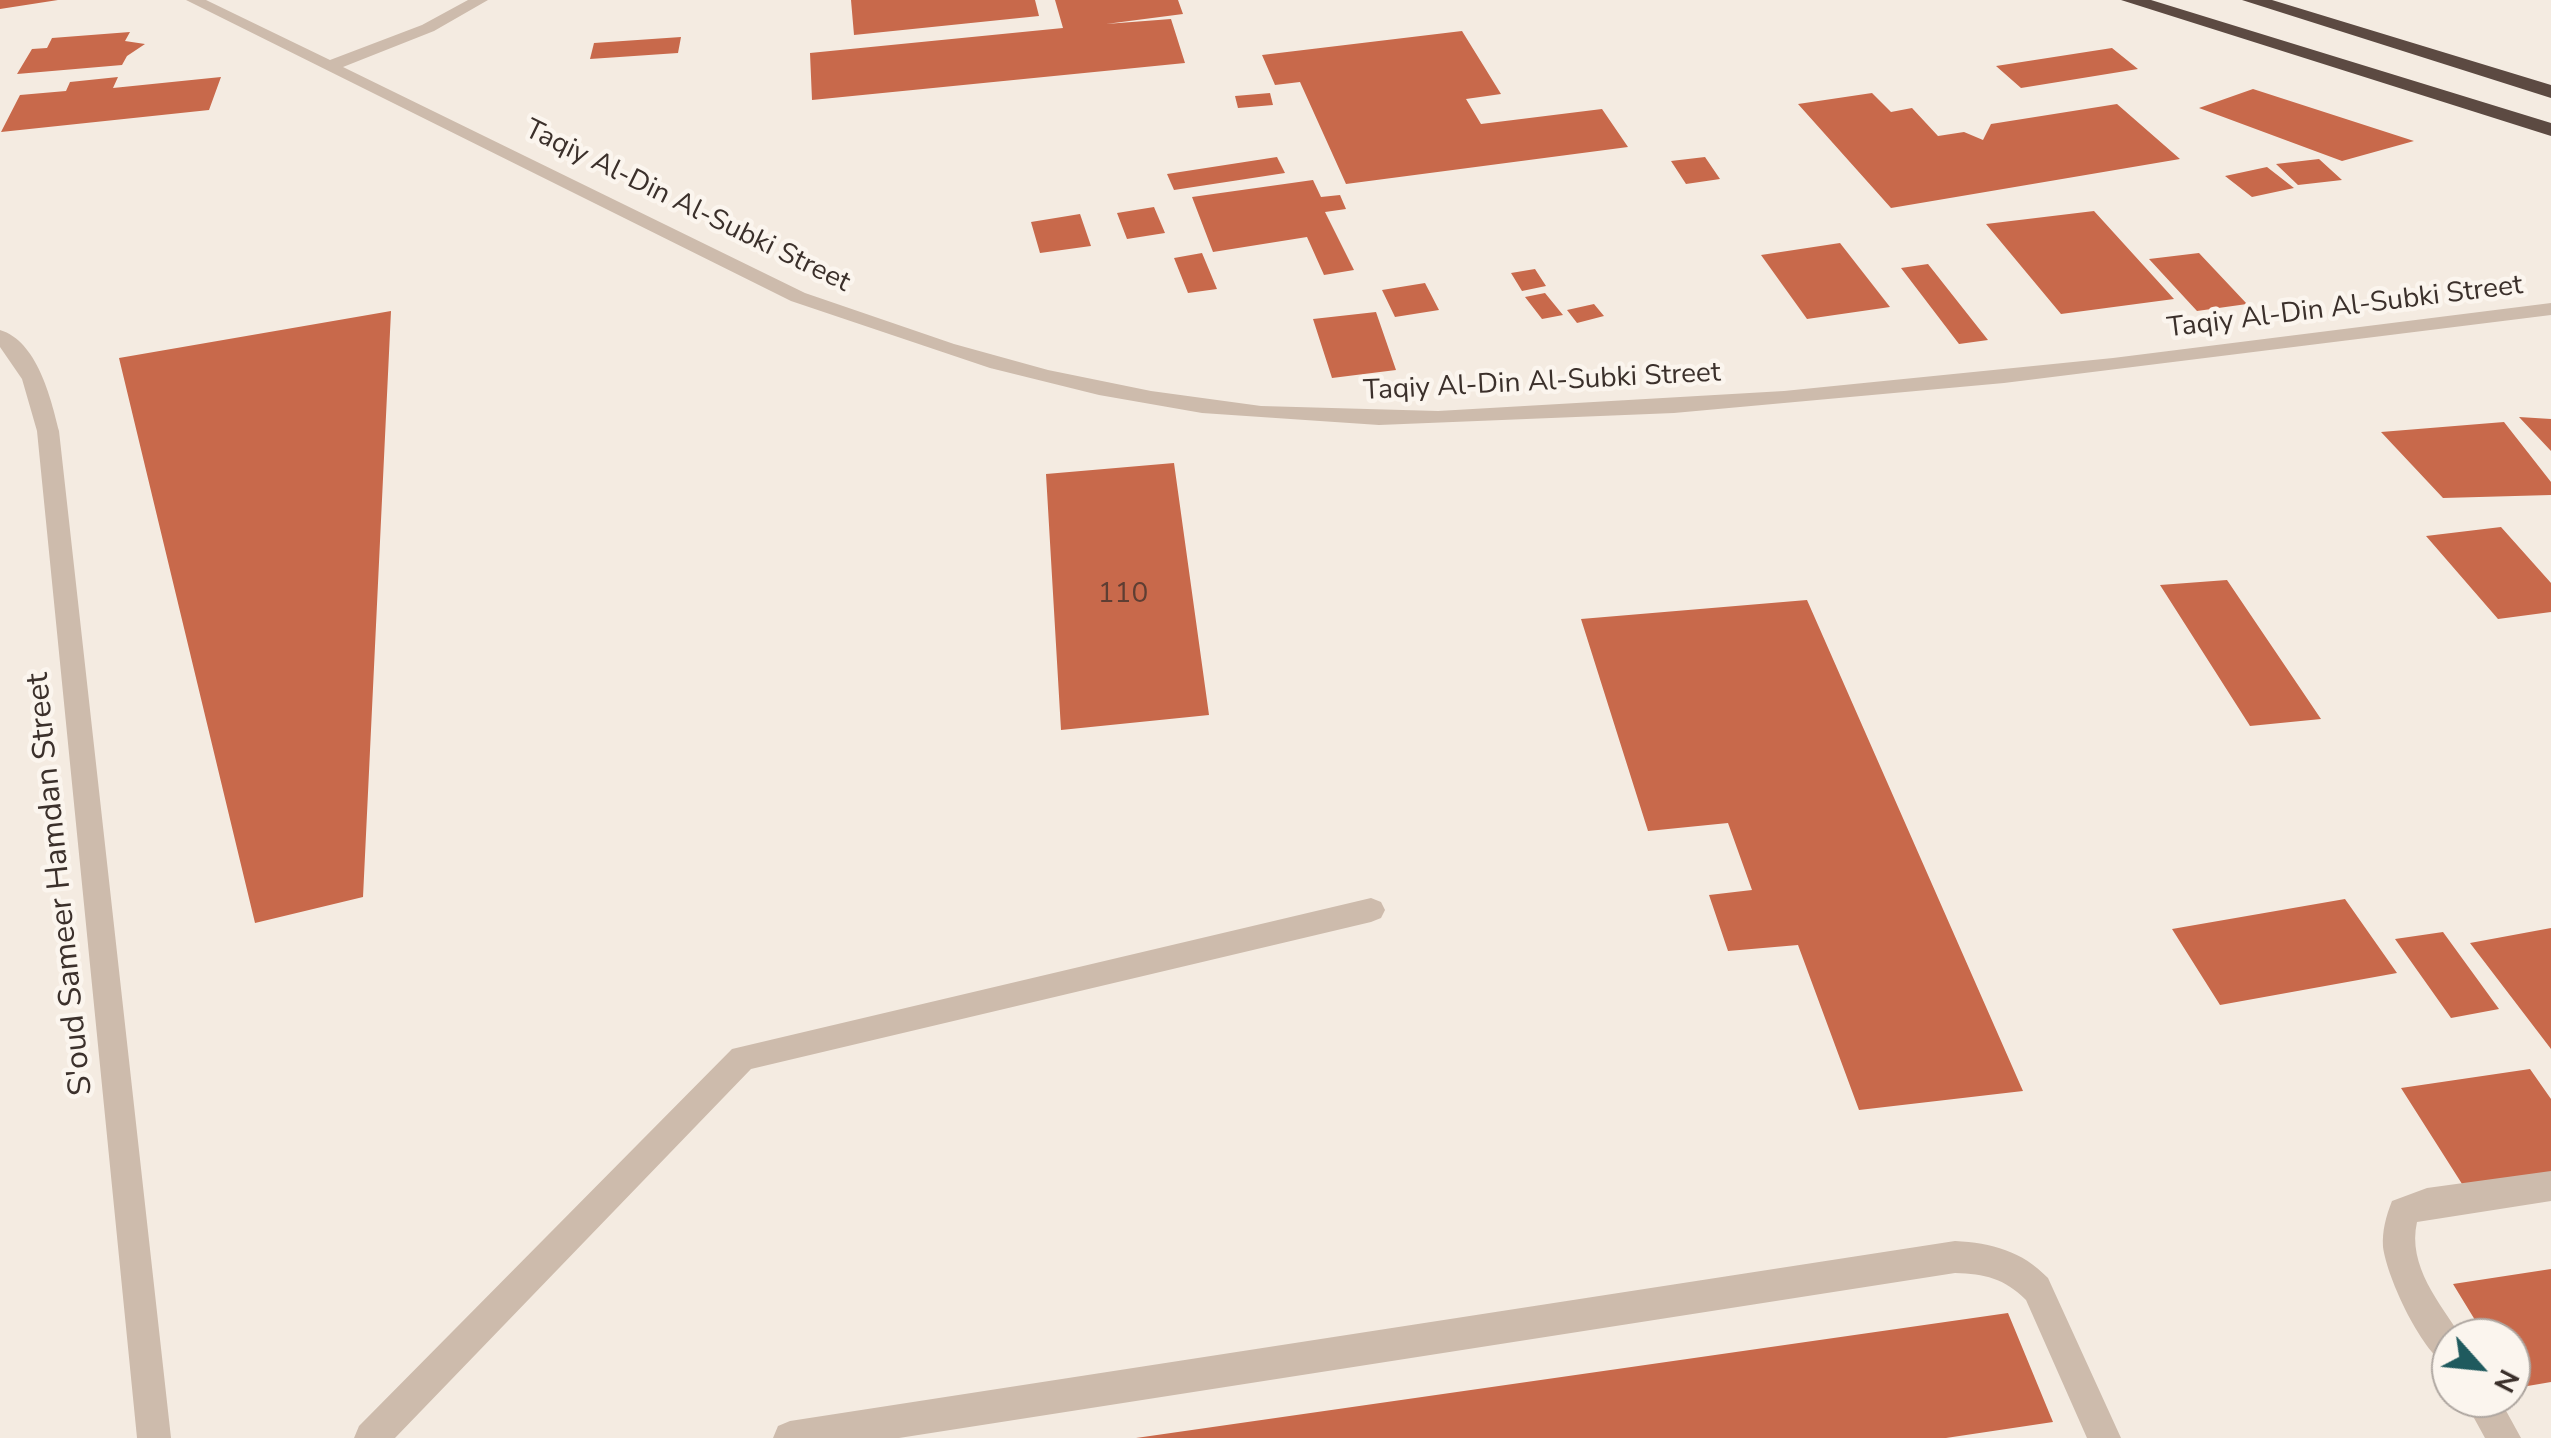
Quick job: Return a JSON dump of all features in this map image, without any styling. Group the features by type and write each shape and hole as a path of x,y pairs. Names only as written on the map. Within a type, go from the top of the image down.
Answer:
{"highway":[{"path":"2130,0 2551,130"},
{"path":"2252,0 2551,92"}],"street":[{"name":"Taqiy Al-Din Al-Subki Street","path":"194,0 798,297 884,329 987,359 1200,406 1395,421 1753,401 2010,378 2551,309"},
{"path":"330,66 428,28 480,0"},
{"name":"S'oud Sameer Hamdan Street","path":"0,336 13,346 37,383 48,430 154,1438"},
{"path":"370,1438 742,1058 1371,910"},
{"path":"2431,1318 2407,1279 2396,1233 2403,1212 2427,1204 2551,1186"},
{"path":"790,1438 1955,1257 1998,1258 2020,1270 2038,1289 2104,1438"}],"building":[{"path":"0,0 58,0 0,9"},
{"path":"851,0 1035,0 1039,16 854,35"},
{"path":"1055,0 1178,0 1183,14 1106,24 1171,19 1185,63 812,100 810,53 1063,28"},
{"path":"1462,31 1501,94 1466,99 1481,124 1602,109 1628,147 1346,184 1300,82 1275,85 1262,55"},
{"path":"130,32 125,41 145,44 127,56 122,65 17,74 32,49 47,48 52,38"},
{"path":"681,37 678,53 590,59 594,43"},
{"path":"2112,48 2138,69 2021,88 1996,66"},
{"path":"118,77 113,88 221,77 209,110 1,132 20,95 66,91 70,82"},
{"path":"2253,89 2414,141 2342,161 2199,108"},
{"path":"1270,93 1273,105 1238,108 1235,96"},
{"path":"1872,93 1891,112 1912,108 1938,136 1964,132 1983,140 1991,124 2117,104 2180,159 1891,208 1798,104"},
{"path":"1277,157 1285,173 1174,190 1167,174"},
{"path":"1705,157 1720,179 1686,184 1671,161"},
{"path":"2319,159 2342,180 2298,185 2276,164"},
{"path":"2267,167 2294,188 2252,197 2225,176"},
{"path":"1313,180 1321,197 1340,195 1346,209 1325,212 1354,270 1324,275 1307,237 1213,252 1192,197"},
{"path":"1154,207 1165,233 1127,239 1117,213"},
{"path":"2094,211 2174,299 2061,314 1986,224"},
{"path":"1080,214 1091,246 1040,253 1031,222"},
{"path":"1840,243 1890,307 1807,319 1761,255"},
{"path":"1202,253 1217,289 1188,293 1174,258"},
{"path":"2199,253 2247,304 2197,311 2149,259"},
{"path":"1928,264 1988,340 1959,344 1901,268"},
{"path":"1535,269 1546,286 1522,291 1511,273"},
{"path":"1425,283 1439,310 1395,317 1382,290"},
{"path":"1545,293 1563,315 1542,319 1525,297"},
{"path":"1594,304 1604,316 1577,323 1567,310"},
{"path":"391,311 363,897 255,923 119,358"},
{"path":"1376,312 1396,370 1332,378 1313,319"},
{"path":"2519,417 2551,419 2551,451"},
{"path":"2504,422 2551,482 2551,495 2443,498 2381,432"},
{"path":"1174,463 1209,715 1061,730 1046,474"},
{"path":"2501,527 2551,583 2551,612 2498,619 2426,536"},
{"path":"2227,580 2321,719 2250,726 2160,585"},
{"path":"1807,600 2023,1091 1859,1110 1798,945 1728,951 1709,895 1752,890 1728,823 1648,831 1581,619"},
{"path":"2345,899 2397,973 2220,1005 2172,929"},
{"path":"2551,928 2551,1049 2470,943"},
{"path":"2443,932 2499,1009 2451,1018 2395,939"},
{"path":"2530,1069 2551,1099 2551,1173 2464,1187 2401,1088"},
{"path":"2551,1269 2551,1382 2531,1385 2531,1318 2474,1318 2453,1284"},
{"path":"2008,1313 2053,1422 1946,1438 1136,1438"}]}
